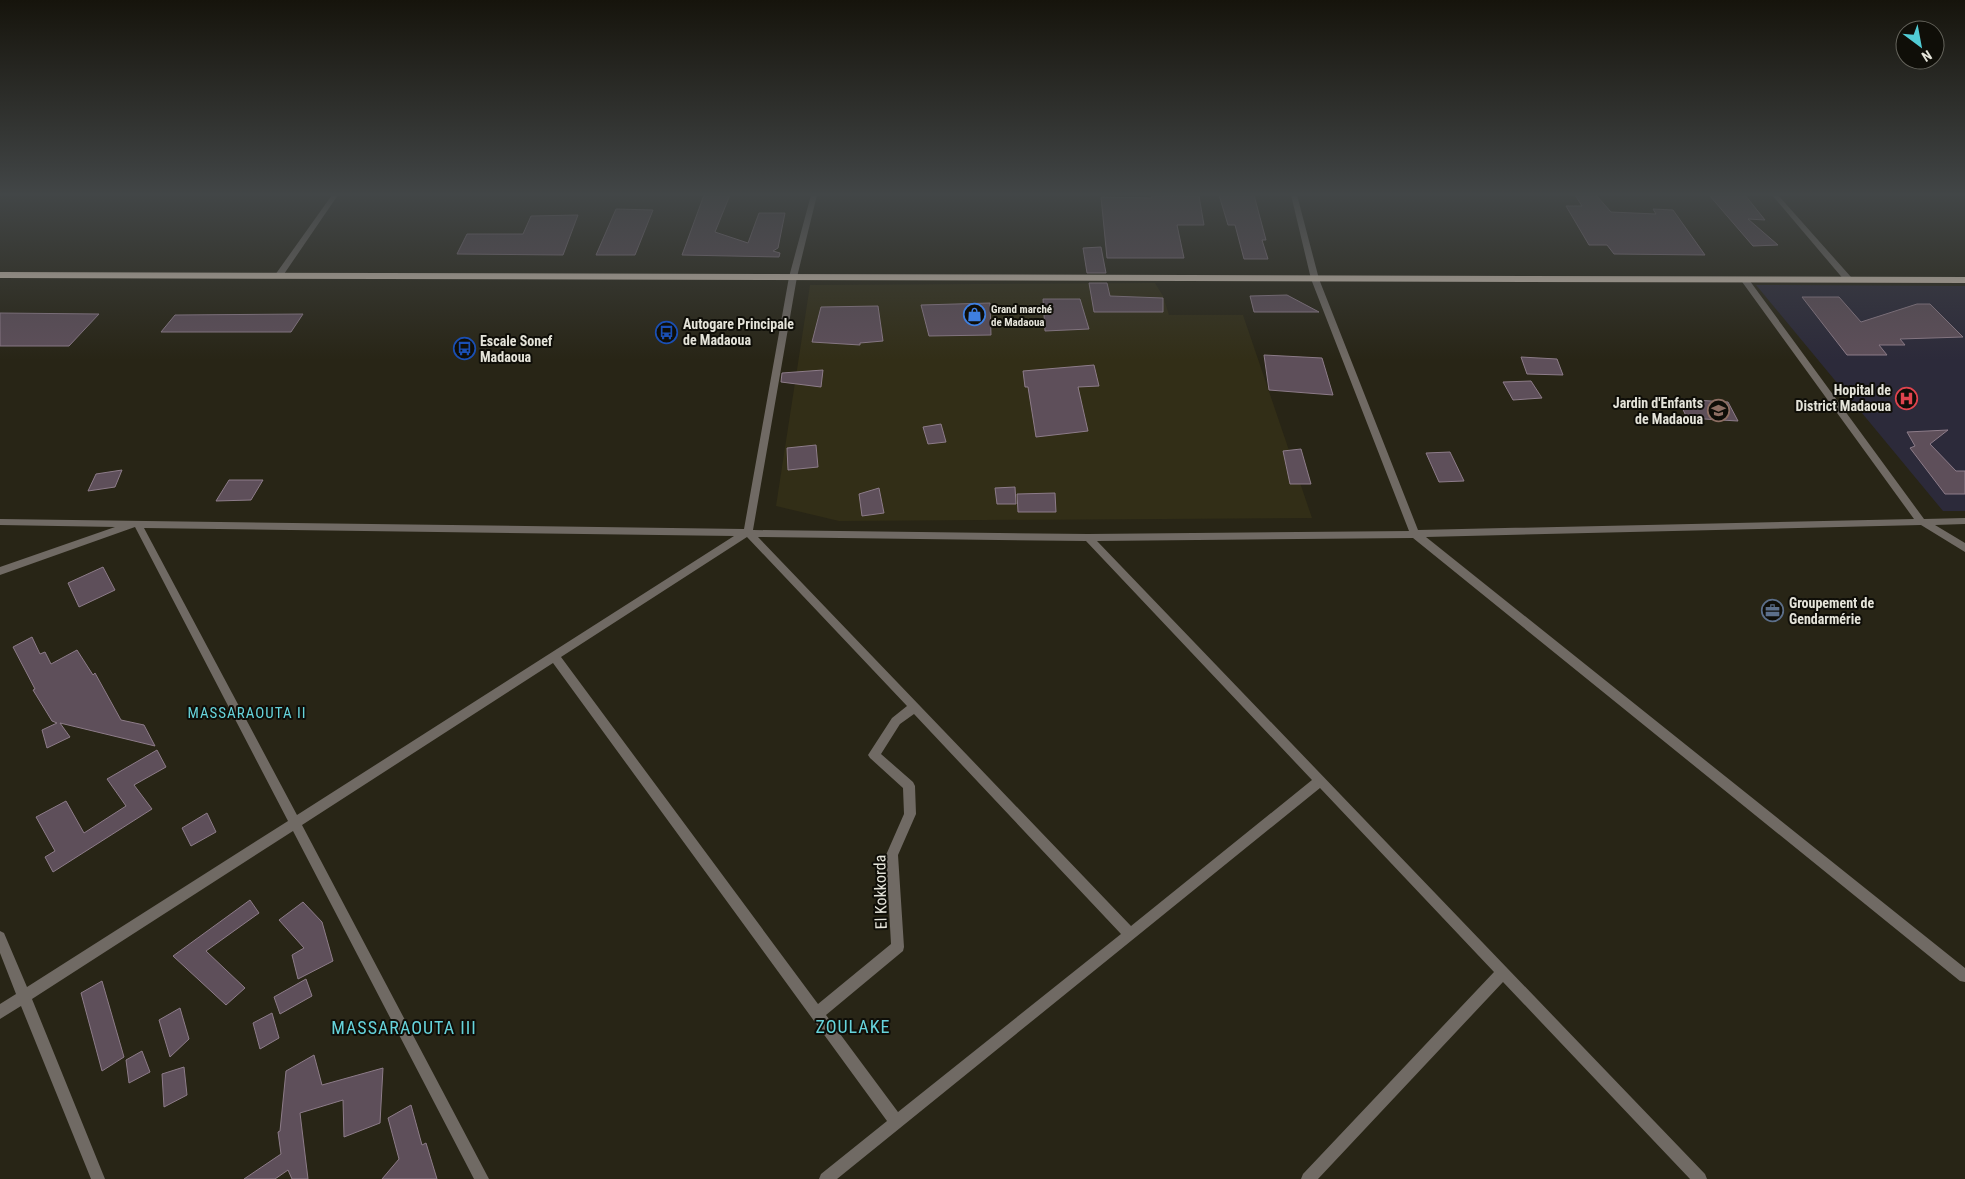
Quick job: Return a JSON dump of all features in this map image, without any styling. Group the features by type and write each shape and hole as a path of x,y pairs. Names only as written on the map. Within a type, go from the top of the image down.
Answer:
{"highway":[{"path":"0,275 1965,280"}],"street":[{"path":"279,275 296,250"},
{"path":"0,1012 748,532 793,277 800,250"},
{"path":"1308,250 1315,279 1415,534 1965,976"},
{"path":"1823,250 1848,279"},
{"path":"1744,279 1921,521 1965,548"},
{"path":"0,522 1088,538 1415,534 1965,521"},
{"path":"0,571 137,523"},
{"path":"137,523 482,1179"},
{"path":"748,532 1130,934"},
{"path":"1088,538 1700,1179"},
{"path":"554,656 897,1122"},
{"name":"El Kokkorda","path":"818,1013 898,947 892,855 910,814 909,786 874,755 896,721 914,707"},
{"path":"826,1179 1320,781"},
{"path":"0,937 98,1179"},
{"path":"1308,1179 1503,972"}],"shaded area":[{"name":"Grand marché de Madaoua","path":"1155,283 1163,296 1169,315 1243,315 1312,518 839,521 776,506 810,285"},
{"name":"Hopital de District Madaoua","path":"1756,285 1965,286 1965,511 1943,511"}],"building":[{"path":"459,250 565,250 563,255 457,254"},
{"path":"598,250 637,250 635,255 596,255"},
{"path":"684,250 775,250 773,251 780,253 779,257 682,255"},
{"path":"1083,250 1102,250 1106,273 1087,273"},
{"path":"1106,250 1182,250 1184,258 1107,258"},
{"path":"1242,250 1265,250 1268,259 1244,259"},
{"path":"1611,250 1701,250 1705,255 1614,254"},
{"path":"1089,283 1107,283 1110,296 1163,298 1163,312 1094,312"},
{"path":"1287,295 1319,312 1254,312 1250,296"},
{"path":"1802,297 1839,297 1861,322 1917,304 1930,304 1963,337 1900,339 1905,345 1879,345 1887,355 1847,355"},
{"path":"1043,299 1080,299 1089,329 1045,331"},
{"path":"990,303 991,335 929,336 921,305"},
{"path":"878,306 883,341 860,343 860,345 812,342 821,307"},
{"path":"0,313 99,314 69,346 0,346"},
{"path":"303,314 291,332 161,332 175,315"},
{"path":"1264,355 1322,358 1333,395 1269,390"},
{"path":"1521,357 1557,359 1563,375 1527,374"},
{"path":"1094,365 1099,386 1078,387 1088,431 1036,437 1028,387 1025,387 1023,371"},
{"path":"823,370 821,387 781,382 782,373"},
{"path":"1531,381 1542,398 1513,400 1503,382"},
{"path":"1678,399 1728,402 1738,421 1687,418"},
{"path":"941,424 946,442 928,444 923,427"},
{"path":"1948,430 1930,444 1956,471 1965,471 1965,494 1945,494 1910,448 1915,446 1907,432"},
{"path":"816,445 818,467 788,470 787,448"},
{"path":"1301,449 1311,484 1290,484 1283,451"},
{"path":"1450,452 1464,481 1439,482 1426,453"},
{"path":"122,470 115,487 88,491 96,474"},
{"path":"229,480 263,480 251,500 216,501"},
{"path":"1015,487 1016,504 997,504 995,488"},
{"path":"879,488 884,513 862,516 859,494"},
{"path":"1055,493 1056,512 1018,512 1017,494"},
{"path":"103,567 115,590 79,607 68,583"},
{"path":"32,637 40,654 45,652 51,664 77,650 93,675 95,673 121,720 144,725 155,746 60,723 70,737 47,748 42,730 57,723 52,721 33,690 35,689 13,647"},
{"path":"157,750 166,767 134,785 152,809 53,872 45,857 55,851 36,817 66,801 84,833 126,806 107,779"},
{"path":"207,813 216,832 191,846 182,828"},
{"path":"250,900 259,913 206,951 245,988 226,1005 173,956"},
{"path":"303,902 322,922 333,961 298,979 292,955 304,948 279,920"},
{"path":"306,979 312,996 280,1014 274,997"},
{"path":"102,981 124,1057 102,1071 81,993"},
{"path":"180,1008 189,1039 170,1057 159,1020"},
{"path":"272,1013 279,1038 260,1049 253,1023"},
{"path":"142,1051 150,1072 129,1083 126,1060"},
{"path":"314,1055 322,1085 383,1068 380,1123 344,1137 343,1100 300,1113 308,1179 292,1179 288,1170 275,1179 244,1179 281,1154 278,1132 280,1131 286,1071"},
{"path":"184,1067 187,1095 164,1107 162,1074"},
{"path":"411,1105 422,1145 426,1143 437,1179 382,1179 399,1159 388,1118"}],"place":[{"name":"Grand marché de Madaoua","path":"975,315"},
{"name":"Autogare Principale de Madaoua","path":"667,332"},
{"name":"Escale Sonef Madaoua","path":"464,349"},
{"name":"Hopital de District Madaoua","path":"1907,398"},
{"name":"Jardin d'Enfants de Madaoua","path":"1719,411"},
{"name":"Groupement de Gendarmérie","path":"1773,611"}],"district":[{"name":"MASSARAOUTA II","path":"247,713"},
{"name":"ZOULAKE","path":"853,1027"},
{"name":"MASSARAOUTA III","path":"404,1028"}]}
